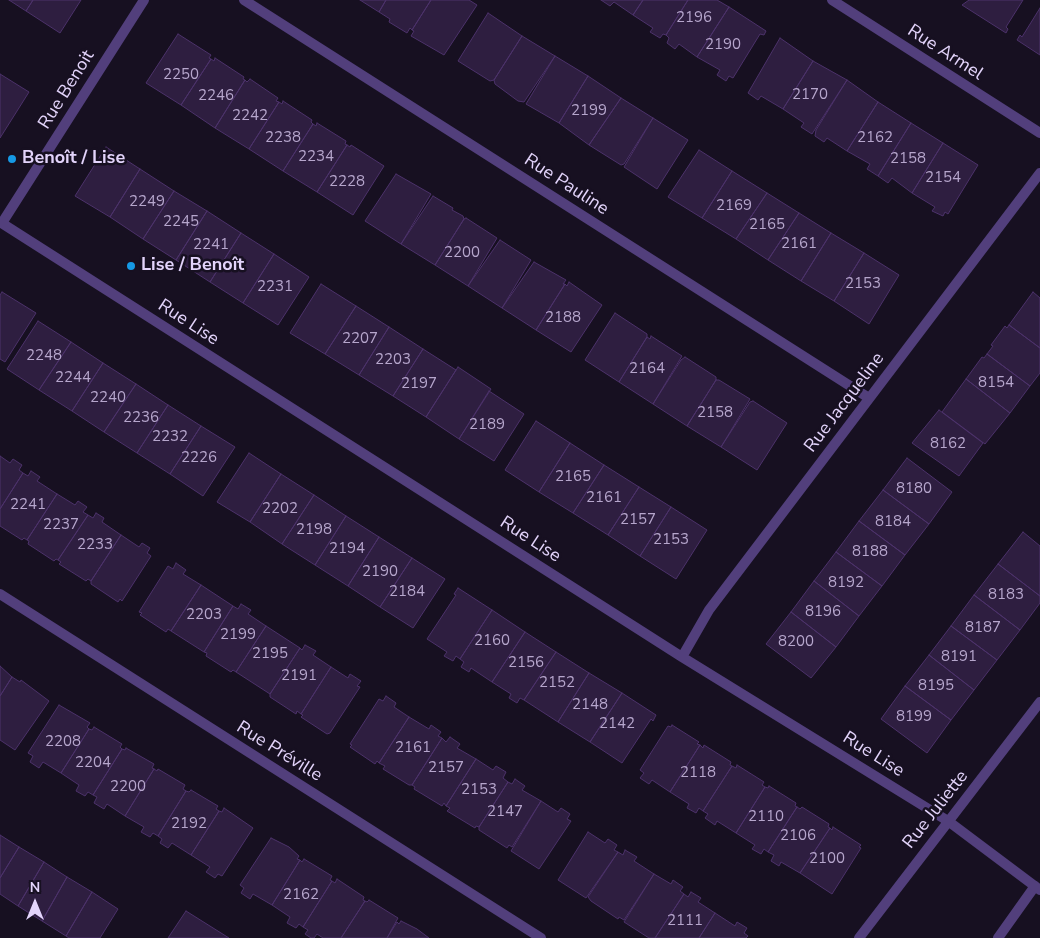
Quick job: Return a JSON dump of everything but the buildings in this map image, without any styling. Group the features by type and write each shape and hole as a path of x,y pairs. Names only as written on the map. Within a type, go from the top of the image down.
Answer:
{"street":[{"name":"Rue Benoit","path":"1,222 144,0"},
{"name":"Rue Pauline","path":"244,0 870,398"},
{"name":"Rue Armel","path":"832,0 1040,133"},
{"name":"Rue Jacqueline","path":"682,657 709,610 1040,173"},
{"name":"Rue Lise","path":"1,222 682,657 948,821 1037,888"},
{"name":"Rue Préville","path":"0,594 541,938"},
{"name":"Rue Juliette","path":"859,938 1040,702"},
{"path":"998,938 1037,888"}],"place":[{"name":"Benoît / Lise","path":"12,159"},
{"name":"Lise / Benoît","path":"131,266"}]}
